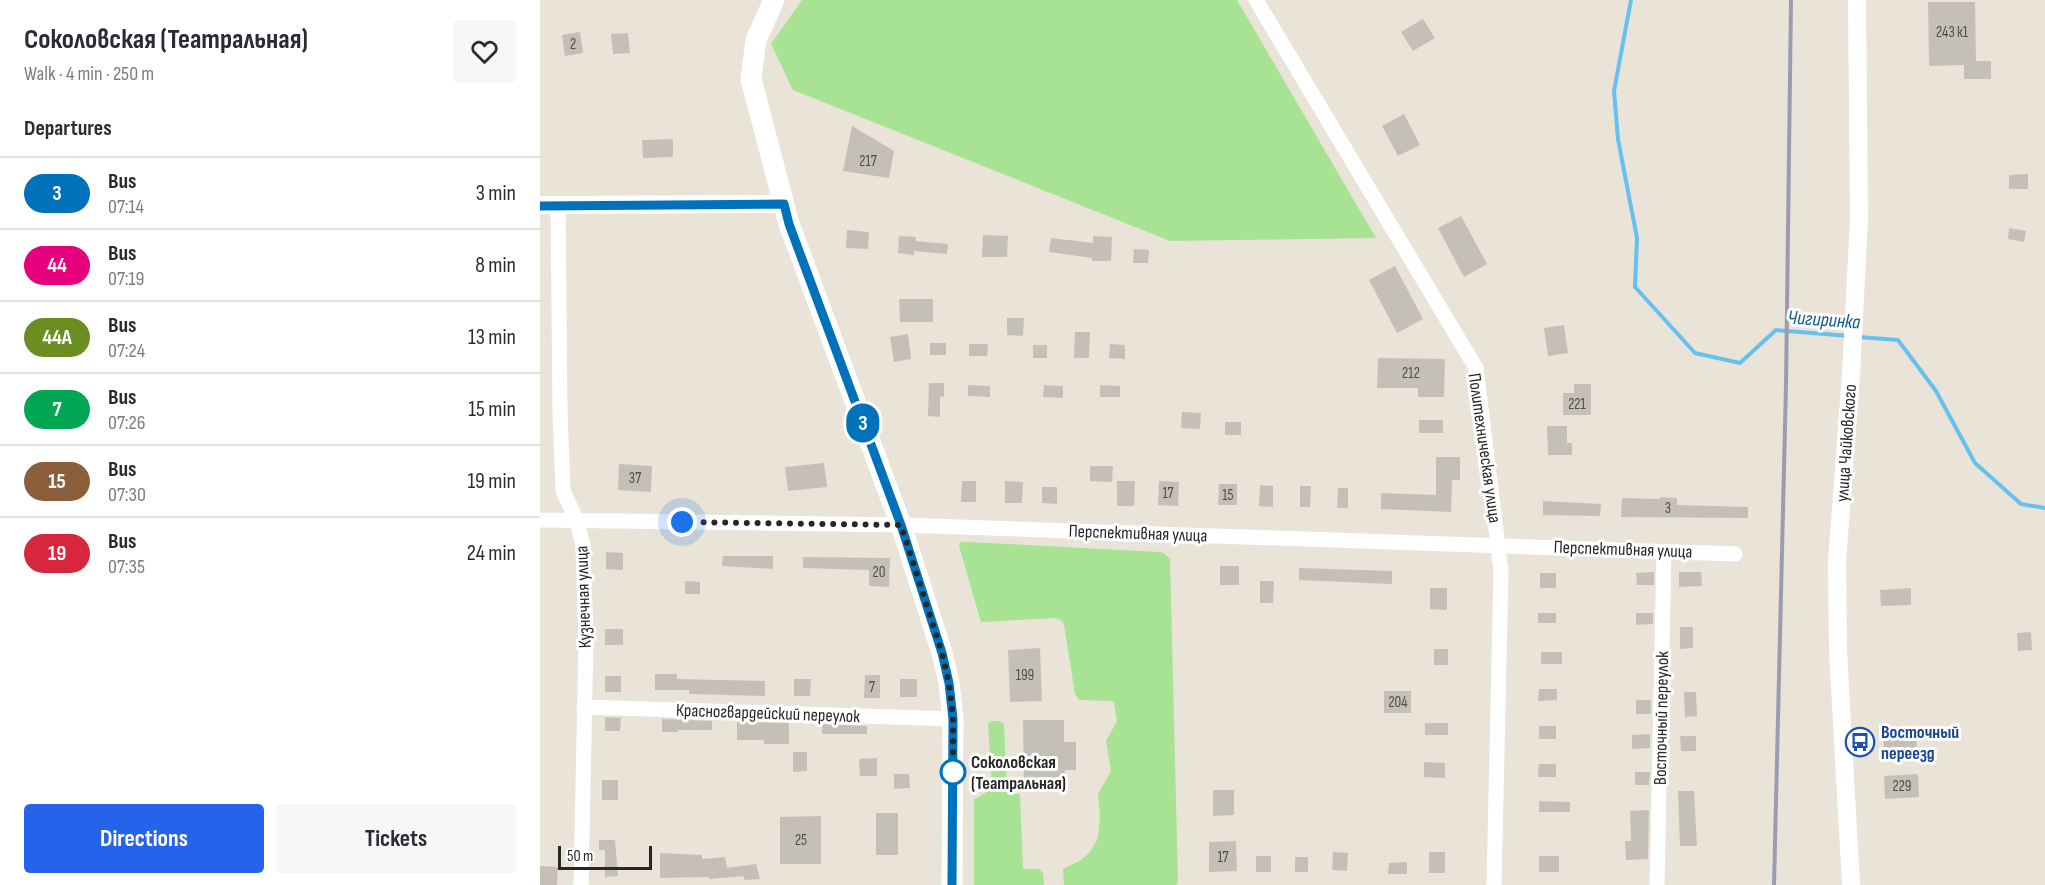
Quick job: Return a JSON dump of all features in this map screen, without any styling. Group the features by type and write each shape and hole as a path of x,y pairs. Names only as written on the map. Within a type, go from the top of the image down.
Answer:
{"main road":[{"path":"774,0 756,40 751,79 789,224 901,525 942,653 949,683 953,719 952,885"}],"street":[{"name":"Политехническая улица","path":"1256,0 1476,368 1501,571 1494,885"},
{"name":"улица Чайковского","path":"1851,885 1838,651 1837,562 1851,375 1859,219 1857,0"},
{"path":"549,206 784,204"},
{"name":"Кузнечная улица","path":"549,206 563,491 577,521 583,546 586,640 581,885"},
{"name":"Перспективная улица","path":"540,520 901,525 1735,554"},
{"name":"Восточный переулок","path":"1657,885 1664,551"},
{"name":"Красногвардейский переулок","path":"584,707 953,719"}],"green space":[{"path":"802,0 1237,0 1376,238 1170,241 793,90 771,44"},
{"path":"961,542 1160,552 1170,559 1178,882 1176,885 1064,885 1063,869 1081,860 1090,852 1098,838 1100,816 1098,794 1111,771 1106,741 1117,721 1114,703 1112,701 1079,700 1075,694 1064,625 1061,620 1055,618 981,622 959,546"},
{"path":"992,721 1004,724 1007,794 1020,794 1023,869 1039,869 1043,873 1044,885 974,885 974,800 992,785 988,724"}],"building":[{"path":"1928,2 1975,2 1976,61 1991,61 1991,79 1964,79 1964,65 1929,66"},
{"path":"1423,19 1435,38 1413,51 1401,32"},
{"path":"580,32 583,53 565,56 562,35"},
{"path":"628,33 630,53 613,54 611,34"},
{"path":"1404,114 1420,145 1398,156 1382,126"},
{"path":"852,126 894,151 889,178 843,171"},
{"path":"673,139 673,157 643,158 642,140"},
{"path":"2028,174 2028,189 2009,189 2009,175"},
{"path":"1461,216 1487,264 1464,277 1438,228"},
{"path":"2009,228 2026,231 2024,242 2008,239"},
{"path":"847,230 869,232 868,249 846,248"},
{"path":"983,235 1008,236 1007,257 982,257"},
{"path":"899,236 916,237 915,241 948,244 947,254 914,251 914,255 898,253"},
{"path":"1093,236 1112,237 1111,261 1092,261 1092,258 1049,252 1051,238 1093,243"},
{"path":"1134,249 1149,250 1148,263 1133,263"},
{"path":"1395,266 1423,319 1397,333 1369,280"},
{"path":"899,299 933,299 933,322 900,322"},
{"path":"1007,318 1024,318 1023,336 1007,335"},
{"path":"1564,325 1568,353 1548,356 1544,328"},
{"path":"1075,332 1090,332 1089,358 1074,358"},
{"path":"908,334 911,359 894,362 890,337"},
{"path":"930,343 946,343 946,355 930,355"},
{"path":"969,344 988,344 987,356 969,356"},
{"path":"1110,344 1125,345 1125,359 1109,358"},
{"path":"1033,345 1047,345 1047,358 1033,358"},
{"path":"1378,358 1445,359 1444,397 1418,397 1418,388 1377,388"},
{"path":"929,383 944,383 944,397 940,396 940,417 928,416"},
{"path":"1574,384 1591,384 1591,415 1563,415 1563,393 1574,393"},
{"path":"968,385 990,386 990,397 968,396"},
{"path":"1044,385 1063,386 1063,398 1043,397"},
{"path":"1100,385 1120,386 1120,397 1100,397"},
{"path":"1182,412 1201,413 1200,429 1181,428"},
{"path":"1419,420 1443,420 1443,433 1419,433"},
{"path":"1225,422 1241,422 1241,435 1225,435"},
{"path":"1547,426 1567,426 1567,443 1572,443 1572,455 1548,455"},
{"path":"1436,457 1460,457 1460,480 1452,480 1451,512 1381,509 1381,493 1436,495"},
{"path":"824,463 827,487 788,491 785,467"},
{"path":"619,464 652,466 651,492 618,490"},
{"path":"1090,466 1113,466 1112,482 1090,481"},
{"path":"962,481 976,481 976,502 961,502"},
{"path":"1005,481 1023,482 1022,503 1005,503"},
{"path":"1117,481 1135,481 1134,506 1117,506"},
{"path":"1159,481 1179,482 1178,506 1158,505"},
{"path":"1219,484 1237,484 1237,505 1218,505"},
{"path":"1260,485 1273,486 1273,507 1259,506"},
{"path":"1300,486 1311,486 1310,507 1300,507"},
{"path":"1042,487 1057,487 1057,504 1042,503"},
{"path":"1338,488 1348,488 1348,508 1337,508"},
{"path":"1660,497 1677,498 1677,505 1748,507 1748,518 1621,517 1622,498 1660,499"},
{"path":"1543,501 1601,504 1600,516 1543,515"},
{"path":"606,552 623,553 623,570 606,569"},
{"path":"723,556 773,556 773,569 722,566"},
{"path":"803,557 890,558 889,587 869,586 869,570 803,568"},
{"path":"1220,566 1239,566 1239,585 1220,585"},
{"path":"1299,568 1392,571 1392,584 1299,580"},
{"path":"1654,572 1654,585 1637,585 1636,573"},
{"path":"1679,572 1701,572 1702,586 1679,587"},
{"path":"1540,573 1556,573 1556,588 1540,588"},
{"path":"685,581 700,582 700,594 685,594"},
{"path":"1260,581 1274,581 1273,603 1260,603"},
{"path":"1430,588 1447,588 1447,610 1430,609"},
{"path":"1911,588 1911,605 1881,606 1880,590"},
{"path":"1538,613 1556,613 1556,623 1538,623"},
{"path":"1636,613 1653,613 1653,624 1636,625"},
{"path":"1680,627 1693,627 1693,648 1680,649"},
{"path":"605,629 623,629 623,645 605,645"},
{"path":"2031,632 2032,650 2018,651 2017,633"},
{"path":"1040,648 1042,701 1010,702 1008,650"},
{"path":"1434,649 1448,649 1448,665 1434,665"},
{"path":"1541,652 1562,652 1562,664 1541,664"},
{"path":"655,674 677,674 677,679 765,681 765,696 689,694 689,690 655,690"},
{"path":"865,675 880,675 880,698 864,698"},
{"path":"605,676 621,676 621,692 605,692"},
{"path":"794,679 811,679 810,696 794,696"},
{"path":"900,679 917,679 917,697 900,697"},
{"path":"1539,689 1557,689 1557,700 1538,701"},
{"path":"1384,691 1411,691 1411,713 1384,713"},
{"path":"1684,692 1696,692 1697,716 1685,717"},
{"path":"1636,700 1651,700 1651,714 1636,714"},
{"path":"605,717 621,718 620,731 605,731"},
{"path":"662,719 712,721 712,730 662,732"},
{"path":"1023,720 1064,720 1064,742 1076,742 1076,770 1065,770 1065,792 1024,792"},
{"path":"737,722 789,723 789,744 764,744 764,740 737,740"},
{"path":"1425,723 1448,723 1448,735 1425,735"},
{"path":"822,724 867,726 867,734 822,734"},
{"path":"1539,726 1556,726 1556,739 1539,739"},
{"path":"1916,731 1917,749 1884,750 1883,732"},
{"path":"1650,734 1650,748 1632,749 1632,735"},
{"path":"1680,736 1696,736 1696,751 1681,751"},
{"path":"793,752 807,752 807,771 793,772"},
{"path":"877,758 877,776 860,776 859,759"},
{"path":"1424,762 1445,763 1445,778 1424,777"},
{"path":"1539,764 1556,764 1556,777 1538,777"},
{"path":"1635,772 1650,772 1649,785 1635,785"},
{"path":"894,774 909,774 910,788 894,789"},
{"path":"1918,774 1919,797 1885,799 1884,776"},
{"path":"602,780 618,780 618,800 602,800"},
{"path":"1213,790 1234,790 1234,815 1213,816"},
{"path":"1678,791 1694,791 1697,846 1680,846"},
{"path":"1539,801 1570,802 1570,812 1539,812"},
{"path":"1649,810 1648,859 1626,860 1625,841 1631,841 1630,811"},
{"path":"876,813 898,813 898,855 876,855"},
{"path":"821,816 821,864 780,864 780,817"},
{"path":"599,840 615,840 618,876 605,877 605,850 599,850"},
{"path":"1236,841 1237,871 1209,872 1209,842"},
{"path":"1333,852 1348,853 1347,871 1332,870"},
{"path":"1429,852 1445,852 1445,873 1429,873"},
{"path":"660,853 702,855 702,859 725,857 727,868 756,864 760,879 744,880 744,876 709,879 709,877 660,878"},
{"path":"1256,856 1271,856 1271,872 1256,872"},
{"path":"1539,856 1559,856 1559,872 1539,872"},
{"path":"1295,857 1308,857 1308,872 1295,872"},
{"path":"1407,862 1407,874 1388,874 1389,863"},
{"path":"540,866 558,867 557,885 540,885"}],"waterway":[{"name":"Чигиринка","path":"1631,0 1614,91 1618,139 1637,238 1635,287 1695,353 1740,363 1776,330 1849,336"},
{"name":"Чигиринка","path":"1859,337 1898,340 1936,391 1975,463 2021,504 2045,508"}],"railway":[{"path":"1774,885 1786,385 1791,0"}],"bus line":[{"name":"3","path":"540,206 784,204 789,224 901,525 942,653 949,683 953,719 952,885"}],"place":[{"name":"Восточный переезд","path":"1860,742"},
{"name":"Соколовская (Театральная)","path":"953,772"}],"route":[{"path":"682,522 901,525 942,653 949,683 953,719 953,772"}]}
